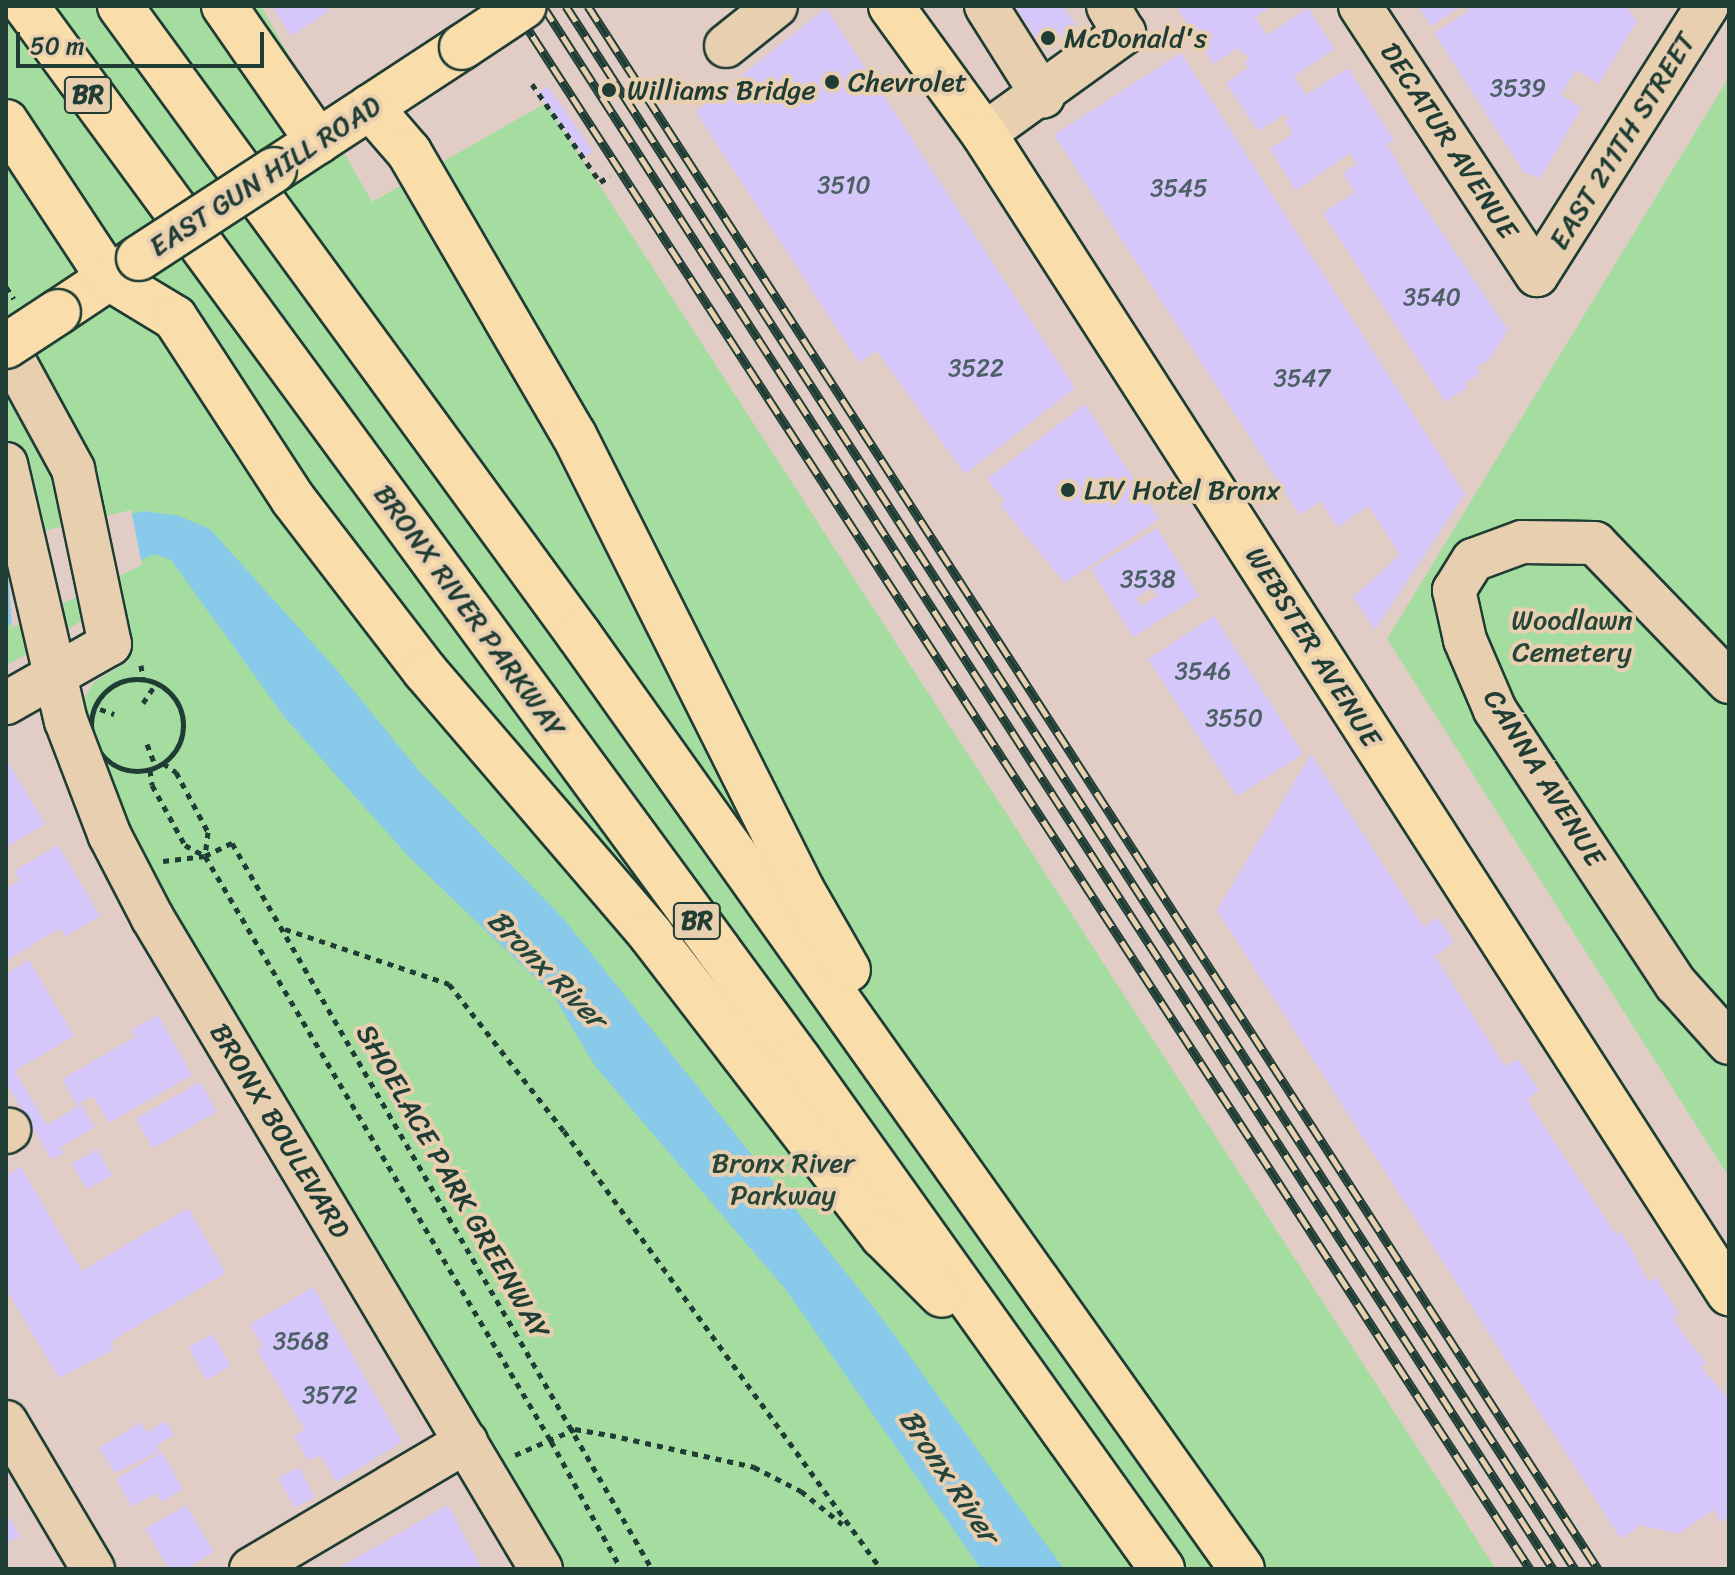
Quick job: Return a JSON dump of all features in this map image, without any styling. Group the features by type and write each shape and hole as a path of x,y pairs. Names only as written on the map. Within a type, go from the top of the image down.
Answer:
{"main road":[{"name":"BRONX RIVER PARKWAY","path":"26,6 1008,1351 1162,1569"},
{"name":"BR","path":"120,6 971,1184 1242,1569"},
{"path":"224,6 318,141"},
{"name":"EAST GUN HILL ROAD","path":"6,346 524,6"},
{"name":"WEBSTER AVENUE","path":"891,6 984,134 1729,1293"},
{"path":"370,107 409,152 574,435 802,890 971,1184"},
{"path":"6,122 124,268 175,318 293,499 425,671 651,935 883,1236 928,1284 1008,1351"}],"street":[{"path":"726,46 776,6"},
{"path":"986,6 1049,92"},
{"path":"1000,6 1049,92"},
{"path":"984,134 1049,92 1124,33 1108,6"},
{"name":"DECATUR AVENUE","path":"1360,6 1537,275"},
{"name":"EAST 211TH STREET","path":"1537,275 1707,6"},
{"path":"6,346 56,431 82,494 110,644 6,703"},
{"path":"6,462 56,431"},
{"name":"BRONX BOULEVARD","path":"6,462 55,675 88,782 138,893 541,1569"},
{"name":"CANNA AVENUE","path":"1729,682 1595,543 1522,542 1473,560 1454,590 1465,640 1495,710 1676,984 1729,1043"},
{"path":"6,1422 93,1569"},
{"path":"251,1569 466,1442"}],"path":[{"path":"532,84 600,182 610,176"},
{"path":"128,679 156,683 174,701 182,726 180,740 163,763 153,769 119,770 106,763 92,707 113,684 128,679"},
{"path":"143,703 156,683"},
{"path":"147,744 153,769 152,785 185,845 205,856"},
{"name":"SHOELACE PARK GREENWAY","path":"163,763 176,772 208,832 205,856 551,1441 621,1569"},
{"name":"SHOELACE PARK GREENWAY","path":"205,856 232,843 575,1429 652,1569"},
{"path":"284,929 449,984 564,1131 849,1530 881,1569"},
{"path":"551,1441 575,1429 754,1467 801,1491 849,1530"}],"green space":[{"name":"Bronx River Parkway","path":"6,6 261,6 372,202 546,103 1496,1569 562,1569 133,845 81,703 94,682 129,661 120,598 6,666"},
{"name":"Woodlawn Cemetery","path":"1729,77 1729,1177 1387,639"}],"water":[{"name":"Bronx River","path":"144,511 179,516 210,529 336,669 420,772 563,918 879,1314 1064,1569 981,1569 786,1290 595,1066 554,996 409,857 286,719 171,560 154,554 6,626 6,544"}],"pier":[{"path":"131,510 142,565 12,628 6,540"}],"building":[{"path":"272,6 326,6 329,11 291,36"},
{"name":"McDonald's","path":"1015,6 1063,6 1077,27 1043,49"},
{"path":"1176,6 1272,6 1255,17 1267,35 1308,8 1335,49 1294,76 1306,95 1348,68 1394,140 1387,144 1412,188 1508,330 1490,359 1477,367 1481,373 1465,383 1468,387 1445,402 1323,213 1355,192 1343,173 1357,164 1350,153 1296,191 1270,149 1293,134 1285,121 1289,119 1285,114 1258,131 1226,83 1248,68 1244,62 1250,59 1238,48 1214,64"},
{"path":"1418,6 1462,6 1431,26"},
{"path":"1467,6 1625,6 1637,21 1599,84 1576,70 1561,95 1582,108 1540,178 1524,172 1434,33 1467,12"},
{"path":"826,8 1075,388 965,474 876,350 859,363 696,112"},
{"path":"1181,53 1465,494 1375,630 1353,597 1400,555 1369,506 1337,527 1321,501 1300,515 1054,135"},
{"path":"548,86 593,151 585,158 538,93"},
{"name":"LIV Hotel Bronx","path":"1085,404 1159,519 1065,583 1000,505 1005,501 987,479"},
{"path":"1157,528 1199,596 1133,637 1091,569","holes":["1152,588 1157,596 1141,606 1136,598"]},
{"path":"1214,616 1303,754 1237,797 1148,659"},
{"path":"1311,754 1424,927 1438,918 1454,942 1435,956 1505,1066 1518,1059 1539,1090 1527,1100 1616,1235 1621,1231 1649,1282 1656,1277 1679,1314 1673,1317 1681,1331 1707,1364 1701,1367 1729,1399 1729,1517 1721,1522 1714,1510 1678,1534 1641,1525 1621,1539 1217,910"},
{"path":"6,759 45,824 6,848"},
{"path":"58,845 100,916 65,937 60,928 6,961 6,888 20,880 14,871"},
{"path":"29,960 74,1036 15,1071 47,1125 81,1104 95,1127 60,1148 64,1153 52,1160 6,1083 6,974"},
{"path":"158,1015 192,1075 109,1123 93,1096 77,1105 62,1079 135,1037 131,1030"},
{"path":"200,1082 217,1111 153,1148 136,1119"},
{"path":"97,1149 112,1175 87,1189 72,1164"},
{"path":"21,1167 82,1271 188,1208 226,1273 110,1342 114,1349 59,1378 6,1289 6,1176"},
{"path":"313,1287 402,1442 336,1482 320,1455 309,1461 294,1436 305,1430 257,1350 263,1347 250,1325"},
{"path":"213,1334 231,1366 206,1380 189,1348"},
{"path":"166,1421 174,1435 156,1446 160,1451 115,1473 99,1448 141,1422 147,1432"},
{"path":"162,1452 183,1489 161,1502 156,1493 132,1507 116,1479"},
{"path":"299,1467 315,1497 295,1508 279,1478"},
{"path":"186,1505 214,1552 185,1569 169,1569 145,1529"},
{"path":"448,1505 482,1569 337,1569"},
{"path":"6,1512 20,1536 6,1544"}],"railway":[{"path":"513,6 1530,1569"},
{"path":"543,6 1553,1569"},
{"path":"566,6 1575,1569"},
{"path":"588,6 1598,1569"}],"place":[{"name":"McDonald's","path":"1048,38"},
{"name":"Chevrolet","path":"832,82"},
{"name":"Williams Bridge","path":"609,90"},
{"name":"LIV Hotel Bronx","path":"1068,490"}]}
